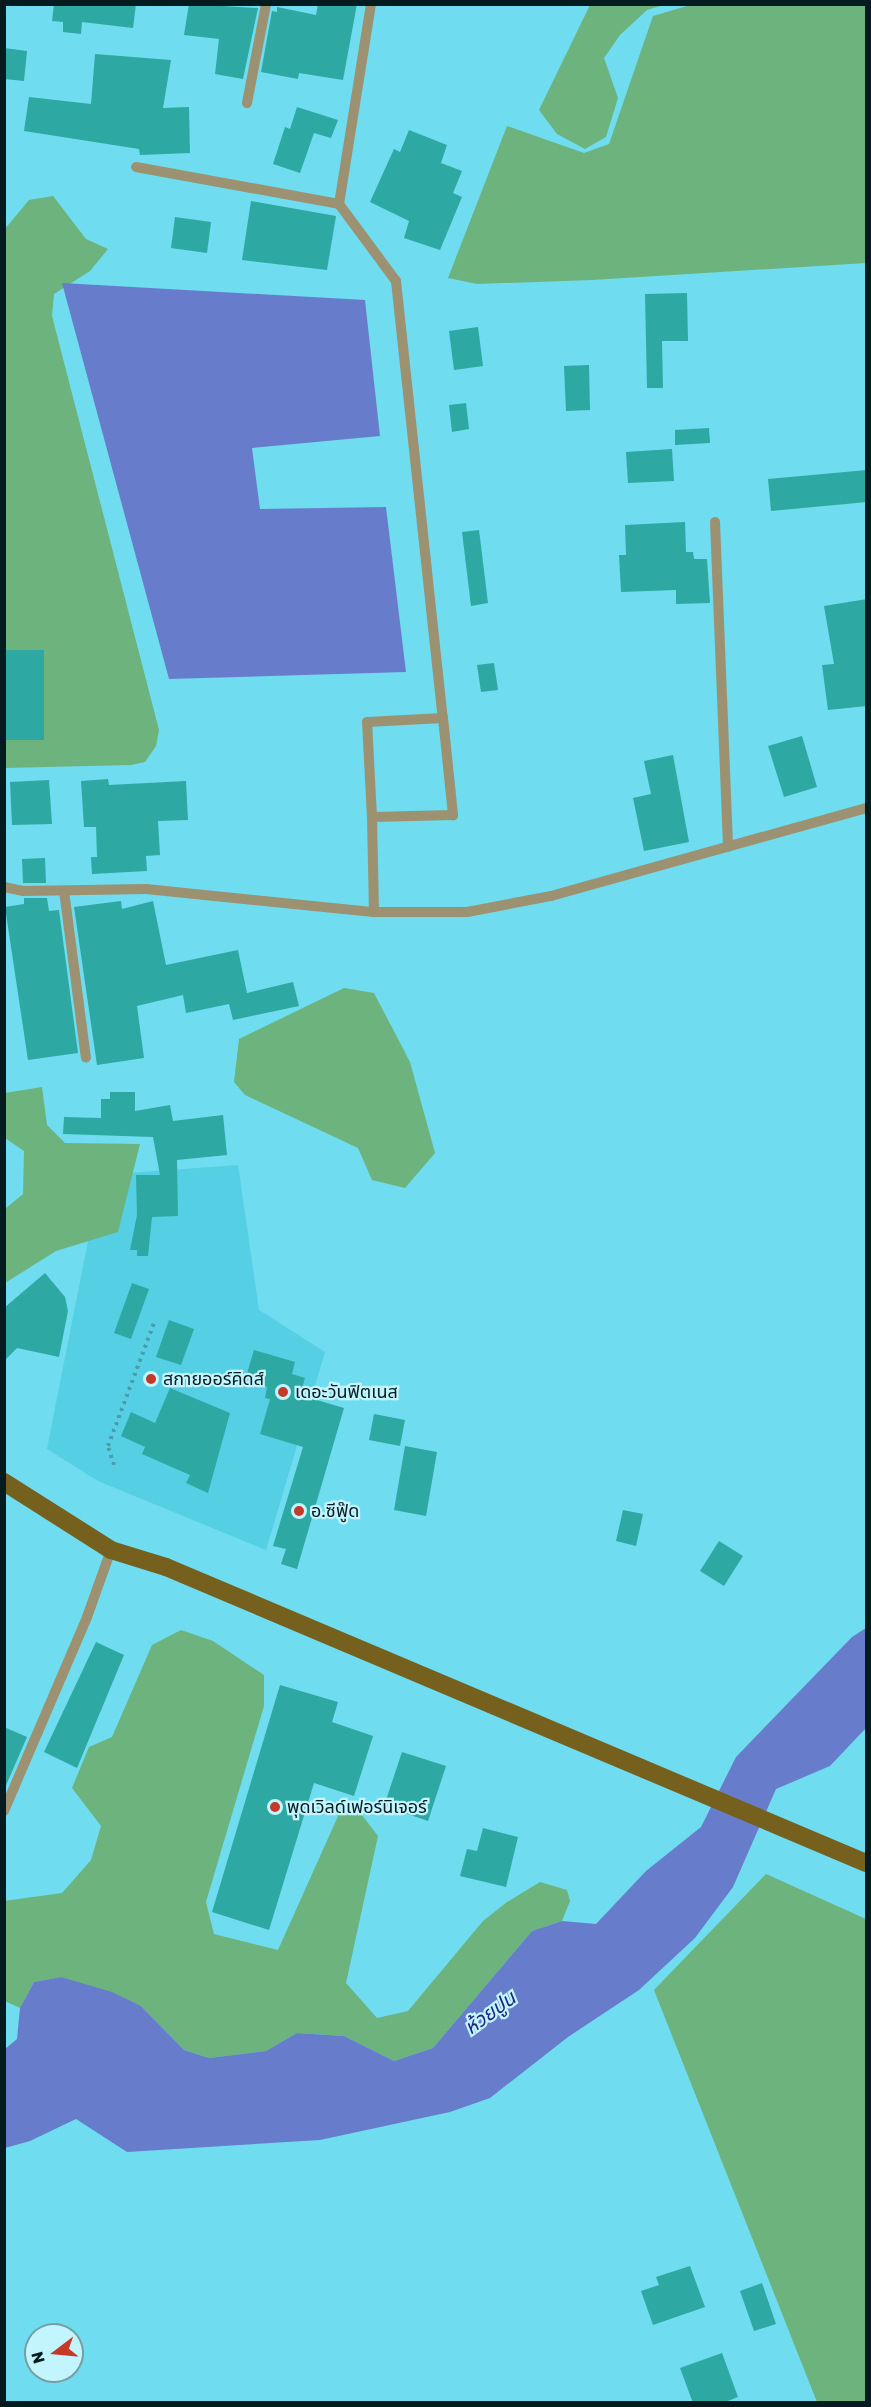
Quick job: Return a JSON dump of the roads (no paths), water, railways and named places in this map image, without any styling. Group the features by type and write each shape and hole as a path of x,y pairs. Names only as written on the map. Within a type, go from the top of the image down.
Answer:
{"main road":[{"path":"4,1482 111,1550 166,1567 706,1797 867,1863"}],"lane":[{"path":"247,103 266,4"},
{"path":"339,204 371,4"},
{"path":"136,167 339,204 396,281 453,814 372,817"},
{"path":"715,522 728,847"},
{"path":"374,912 367,722 443,718"},
{"path":"4,888 64,891 146,889 374,912 467,912 551,896 867,808"},
{"path":"64,891 86,1058"},
{"path":"6,1805 87,1617 111,1550"}],"water":[{"path":"62,283 365,300 380,436 252,448 260,509 386,507 406,672 169,679"},
{"name":"ห้วยปูน","path":"866,1628 866,1728 830,1766 776,1789 733,1887 695,1938 639,1990 568,2037 490,2098 450,2112 320,2140 127,2152 76,2119 30,2141 5,2148 5,2049 17,2039 20,2008 34,1982 61,1977 112,1992 141,2006 184,2050 209,2058 266,2051 297,2033 344,2036 394,2061 433,2048 532,1931 562,1921 596,1924 646,1871 701,1827 736,1757 852,1637"}],"place":[{"name":"สกายออร์คิดส์","path":"151,1379"},
{"name":"เดอะวันฟิตเนส","path":"283,1392"},
{"name":"อ.ซีฟู๊ด","path":"299,1511"},
{"name":"พุดเวิลด์เฟอร์นิเจอร์","path":"275,1807"}]}
